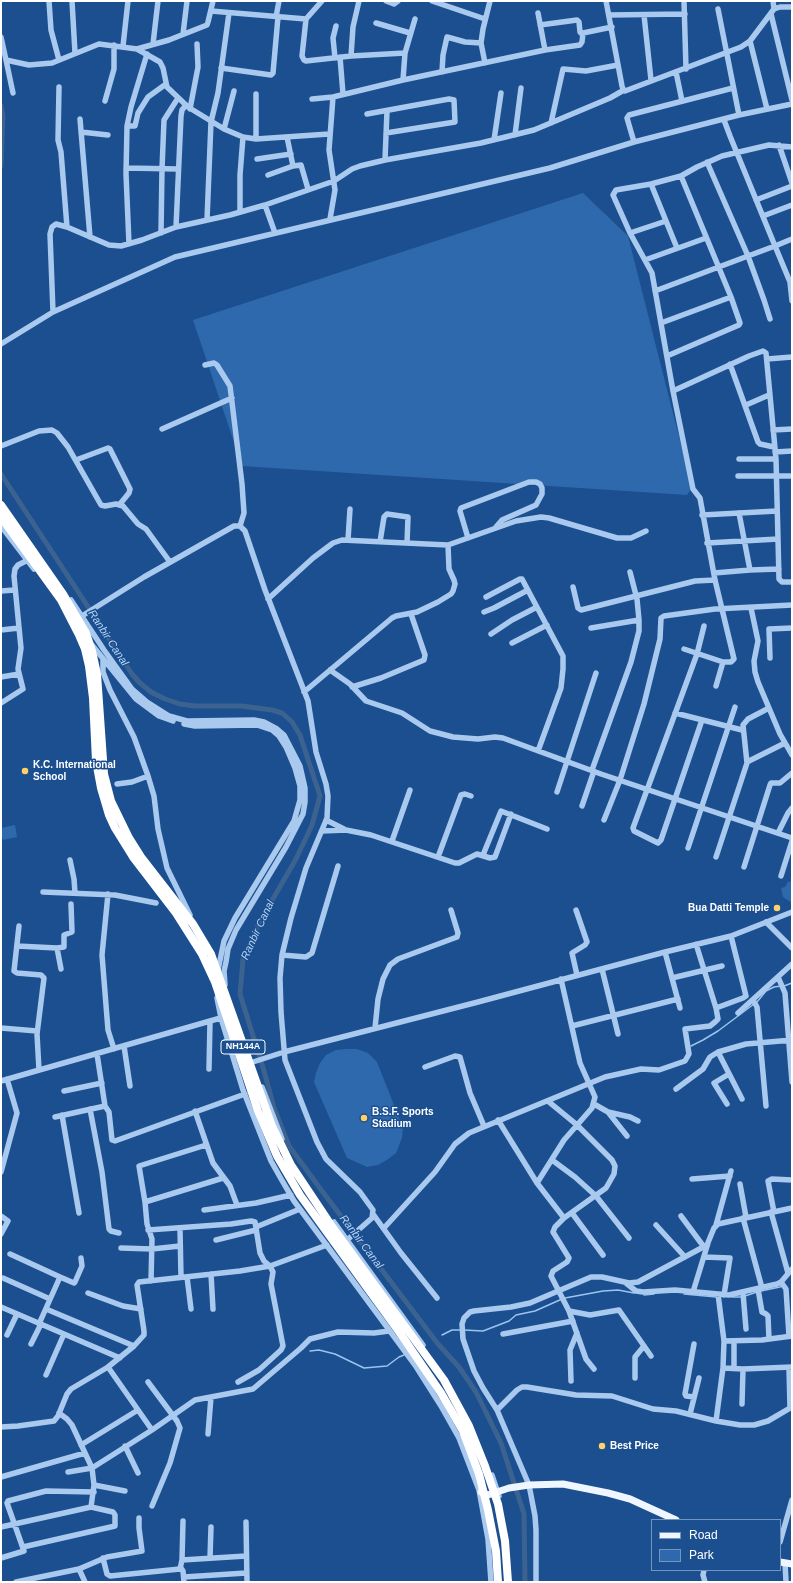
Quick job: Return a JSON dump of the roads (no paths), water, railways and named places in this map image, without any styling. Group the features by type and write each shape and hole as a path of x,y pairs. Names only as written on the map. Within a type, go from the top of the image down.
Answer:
{"highway":[{"name":"NH144A","path":"1,505 63,594 86,633 97,674 104,774 111,801 129,838 141,857 193,924 211,954 272,1126 288,1160 331,1225 444,1380 469,1426 498,1504 505,1541 508,1582"},
{"name":"NH144A","path":"1,517 61,600 80,635 85,649 91,681 98,775 109,815 122,841 176,913 202,954 215,982 258,1111 277,1156 300,1194 400,1333 441,1393 463,1431 479,1474 488,1510 496,1551 498,1582"}],"main road":[{"path":"479,1490 488,1495 509,1488 526,1485 563,1484 617,1495 637,1502 674,1519"}],"street":[{"path":"49,1 51,30 59,60"},
{"path":"72,1 75,53"},
{"path":"123,46 128,1"},
{"path":"153,44 158,1"},
{"path":"183,34 187,1"},
{"path":"137,49 206,25 211,11 212,1"},
{"path":"221,68 272,75 279,1"},
{"path":"322,1 306,20 302,59 306,61 337,57 405,53"},
{"path":"351,56 353,27 360,1"},
{"path":"386,1 394,4 398,1"},
{"path":"432,1 485,19"},
{"path":"485,63 481,43 490,1"},
{"path":"605,1 612,27 618,65 624,90"},
{"path":"684,1 686,69"},
{"path":"773,1 772,11 789,77 792,100"},
{"path":"53,312 50,230 53,225 56,224 67,227 109,245 121,246 176,227 265,205 334,181 352,169 385,160 515,135 551,123 624,90 686,69 742,47 750,41 772,11 780,7 792,7"},
{"path":"718,9 728,53 739,116"},
{"path":"211,11 306,20"},
{"path":"207,220 211,122 218,93 229,13"},
{"path":"538,13 545,50"},
{"path":"609,15 685,14"},
{"path":"644,15 651,80"},
{"path":"403,80 405,53 415,20"},
{"path":"312,99 333,97 403,80 545,50 580,45 582,42 582,34 576,20 540,25"},
{"path":"376,23 410,33"},
{"path":"336,26 333,38 343,94"},
{"path":"582,34 612,27"},
{"path":"1,37 13,93"},
{"path":"442,72 444,49 448,37 465,42 481,43"},
{"path":"750,41 767,109"},
{"path":"6,60 29,65 39,65 59,60 99,44 137,49 158,60 162,64 166,84 169,90 188,107 224,129 243,137 256,139 329,134"},
{"path":"176,227 180,116 182,110 188,107 198,67 198,44"},
{"path":"105,101 114,69 114,45"},
{"path":"128,244 126,168 127,126 130,106 147,54"},
{"path":"551,123 562,69 586,71 618,65"},
{"path":"676,72 682,101"},
{"path":"127,126 135,126 138,112 148,97 166,84"},
{"path":"59,87 58,140 61,152 67,227"},
{"path":"515,135 521,88"},
{"path":"634,142 627,118 629,115 733,88"},
{"path":"224,129 234,91"},
{"path":"494,140 501,93"},
{"path":"256,94 256,139"},
{"path":"330,219 335,198 334,181 329,156 329,134 333,97"},
{"path":"161,233 164,120 178,98"},
{"path":"367,114 452,98 454,100 456,120 454,122 386,133"},
{"path":"1,344 53,312 175,257 550,168 634,142 725,123 739,116 792,104"},
{"path":"385,160 386,111"},
{"path":"80,119 90,237"},
{"path":"725,123 790,282 792,301"},
{"path":"81,132 108,135"},
{"path":"240,212 240,175 243,137"},
{"path":"287,137 293,166"},
{"path":"684,649 723,662 732,662 734,656 707,543 700,498 693,489 673,391 652,273 630,234 615,200 614,193 616,190 651,184 681,176 707,162 736,152 769,145 792,147"},
{"path":"756,200 792,185 779,145"},
{"path":"257,159 291,154"},
{"path":"707,162 748,256 770,319"},
{"path":"268,175 293,166 301,165 308,189"},
{"path":"126,168 178,169"},
{"path":"667,356 739,325 740,321 681,176"},
{"path":"651,184 677,248"},
{"path":"265,205 275,233"},
{"path":"763,216 792,205"},
{"path":"630,234 666,221"},
{"path":"645,260 706,238"},
{"path":"655,291 792,239"},
{"path":"661,323 731,297"},
{"path":"673,391 730,364 763,351 766,353 776,459 780,581 783,583 792,582"},
{"path":"767,358 792,357"},
{"path":"205,365 214,363 220,368 230,386 244,513 240,526"},
{"path":"730,364 759,444 774,450 792,451"},
{"path":"746,405 769,395"},
{"path":"162,429 232,398"},
{"path":"773,430 792,429"},
{"path":"1,446 39,431 52,430 62,438 101,505 105,506 120,504 129,493 130,489 110,449 108,448 76,460"},
{"path":"739,459 776,459"},
{"path":"738,476 792,476"},
{"path":"468,538 460,511 461,508 530,482 540,484 542,494 536,505 502,520 496,527"},
{"path":"1,499 104,650 138,695 162,712 187,721 254,720 264,722 278,729 284,735 300,766 305,788 303,814 286,847 236,930 228,949 224,971 225,986"},
{"path":"120,504 138,524 146,529 170,562"},
{"path":"348,540 350,508"},
{"path":"702,515 777,511"},
{"path":"739,513 750,570"},
{"path":"380,542 384,517 387,514 408,517 407,543"},
{"path":"268,600 313,558 333,543 342,540 448,544 516,521 541,517 617,538 631,538 646,531"},
{"path":"1,526 103,660 136,699 150,710 169,720 195,726 257,725 272,730 282,741 295,768 300,786 300,800 294,821 235,918 224,941 218,968 216,990 221,1018 245,1094 271,1161 300,1209 415,1365 459,1438 479,1490 488,1539 491,1582"},
{"path":"82,616 170,562 234,526 240,526 245,531 268,600 308,701 316,752 327,790 328,809 326,820 306,868 291,918 282,956 280,978 284,1052 287,1064 321,1150 326,1159 360,1192 372,1207 373,1214 401,1253 437,1298"},
{"path":"707,543 778,539"},
{"path":"304,692 392,618 411,614 438,602 453,591 454,580 449,569 448,544"},
{"path":"1,703 22,690 22,682 19,674 21,648 14,590 15,569 20,563 39,554"},
{"path":"714,572 779,569"},
{"path":"582,806 631,662 638,631 639,620 636,597 630,572"},
{"path":"486,597 521,579 538,607 563,656 561,688 538,751"},
{"path":"573,587 578,608 581,610 695,581 715,580"},
{"path":"1,592 14,590"},
{"path":"484,612 528,590"},
{"path":"604,820 620,780 654,668 660,639 660,618 664,616 722,608 751,608 792,605"},
{"path":"492,634 512,620 538,607"},
{"path":"751,608 758,641 754,661 760,690 792,755"},
{"path":"352,687 381,678 424,660 425,655 411,614"},
{"path":"591,628 639,620"},
{"path":"512,643 547,625"},
{"path":"702,720 661,840 658,843 633,829 697,654 704,626"},
{"path":"1,630 19,628"},
{"path":"770,658 769,629 792,628"},
{"path":"104,650 103,672 110,690 134,737 154,796 160,836 169,874 218,968 286,1148 305,1184 348,1237 451,1385 475,1430 498,1492 506,1525 512,1582"},
{"path":"716,686 723,662"},
{"path":"330,670 352,687 366,701 402,713 430,731 453,737 485,739 498,737 593,771 648,788 792,838"},
{"path":"557,792 596,672"},
{"path":"1,676 19,674"},
{"path":"688,848 735,707"},
{"path":"716,857 747,762 742,730 745,721 769,708"},
{"path":"675,713 742,730"},
{"path":"747,762 785,743"},
{"path":"744,867 770,785 773,782 780,783 792,773"},
{"path":"117,784 132,782 148,776"},
{"path":"392,841 410,790"},
{"path":"438,857 461,795 465,794 471,796"},
{"path":"778,833 792,808"},
{"path":"483,855 500,811 547,829"},
{"path":"326,820 346,830 392,841 455,863 460,863 473,855 483,855 490,858 496,855 511,814"},
{"path":"322,831 346,830"},
{"path":"781,876 792,841"},
{"path":"70,860 75,893"},
{"path":"282,956 306,957 313,952 338,866"},
{"path":"44,892 108,894 156,903"},
{"path":"108,894 103,950 103,976 108,1030 114,1049"},
{"path":"17,946 64,947 64,935 72,932 71,904"},
{"path":"375,1028 378,999 383,978 390,965 398,959 457,936 458,933 451,910"},
{"path":"576,910 587,942 586,945 572,953 577,975"},
{"path":"254,1061 561,979 731,936 792,912"},
{"path":"766,922 792,948"},
{"path":"19,926 14,971 17,973 41,975 44,978 42,1005 37,1032 39,1070"},
{"path":"716,1008 746,996 731,936"},
{"path":"384,1228 435,1172 455,1144 469,1132 609,1076 641,1069 659,1070 685,1061 688,1057 685,1029 712,1025 718,1019 696,944"},
{"path":"57,948 61,969"},
{"path":"665,952 680,1008"},
{"path":"738,1013 754,1002 792,964"},
{"path":"672,978 722,966"},
{"path":"602,969 618,1034"},
{"path":"778,977 782,986 790,1040 792,1082"},
{"path":"537,1183 576,1124 594,1104 594,1093 581,1066 561,979"},
{"path":"572,1026 678,999"},
{"path":"754,1002 760,1043 766,1106"},
{"path":"1,1172 17,1114 4,1080 236,1015"},
{"path":"209,1069 210,1022"},
{"path":"1,1028 37,1032"},
{"path":"676,1089 703,1068 710,1057 718,1052 741,1045 790,1040"},
{"path":"124,1046 130,1086"},
{"path":"718,1052 742,1099"},
{"path":"97,1054 105,1106 109,1112 113,1141 245,1094"},
{"path":"424,1067 455,1056 460,1057 470,1093 484,1126"},
{"path":"727,1104 714,1083 729,1074"},
{"path":"64,1091 102,1083"},
{"path":"548,1101 576,1124 612,1160 616,1170 608,1185 596,1196 564,1218 555,1227 553,1232 569,1258 567,1262 552,1273 553,1279 569,1311 586,1359 594,1369"},
{"path":"594,1104 608,1112 630,1117 638,1121"},
{"path":"55,1117 105,1106"},
{"path":"90,1109 102,1172 110,1229 111,1231 119,1233"},
{"path":"195,1111 213,1163 230,1186 237,1205"},
{"path":"608,1112 627,1136"},
{"path":"62,1116 79,1213"},
{"path":"498,1120 537,1183 564,1218"},
{"path":"151,1281 152,1237 148,1230 145,1202 138,1166 206,1145"},
{"path":"552,1160 576,1177 596,1196 629,1238"},
{"path":"692,1179 730,1174 716,1226 706,1245 704,1257 693,1292"},
{"path":"145,1202 224,1178"},
{"path":"783,1283 790,1271 772,1212 768,1181 772,1179 792,1180"},
{"path":"740,1184 745,1218 760,1290 762,1312 768,1316 769,1339"},
{"path":"204,1210 277,1199 291,1195"},
{"path":"716,1226 720,1223 792,1208"},
{"path":"216,1240 256,1229 300,1209"},
{"path":"572,1213 602,1255"},
{"path":"348,1237 372,1218 373,1214"},
{"path":"1,1216 8,1221 1,1234"},
{"path":"681,1216 706,1245"},
{"path":"148,1230 180,1229 231,1224 253,1220 255,1222 260,1254 273,1272 271,1284 282,1348 259,1370 238,1382"},
{"path":"656,1225 685,1257"},
{"path":"180,1229 180,1278"},
{"path":"1,1428 54,1421 62,1416 67,1394 71,1389 110,1370 120,1358 134,1346 144,1333 137,1284 140,1282 240,1272 270,1266 327,1245"},
{"path":"536,1582 535,1516 526,1485 497,1410 477,1376 462,1332 464,1318 470,1312 522,1305 559,1292 591,1277 602,1277 626,1283 635,1283 706,1245"},
{"path":"121,1248 152,1249 180,1246"},
{"path":"10,1254 60,1277 75,1282 82,1266 81,1258"},
{"path":"704,1257 730,1258 731,1262 720,1296 724,1341 723,1368 716,1421"},
{"path":"211,1274 213,1309"},
{"path":"32,1344 60,1277"},
{"path":"187,1277 191,1309"},
{"path":"3,1278 50,1299"},
{"path":"626,1283 632,1289 640,1292 670,1290 720,1296 743,1295 783,1283"},
{"path":"724,1341 769,1339 790,1336 786,1289 783,1283"},
{"path":"88,1293 123,1306 141,1309"},
{"path":"743,1295 746,1329"},
{"path":"1,1307 120,1358"},
{"path":"46,1309 134,1346"},
{"path":"569,1311 590,1315 619,1310 651,1356"},
{"path":"7,1335 17,1314"},
{"path":"503,1334 573,1321"},
{"path":"68,1472 92,1468 152,1430 195,1400 256,1388 310,1339 338,1332 374,1333 389,1331"},
{"path":"571,1381 570,1350 577,1333"},
{"path":"46,1375 64,1334"},
{"path":"734,1341 734,1368"},
{"path":"694,1344 685,1394 686,1396 694,1397"},
{"path":"635,1378 636,1357 644,1346"},
{"path":"497,1410 522,1387 576,1395 612,1396 653,1409 676,1410 716,1421 740,1425 754,1424 768,1420 791,1408 790,1368 723,1368"},
{"path":"742,1404 743,1369"},
{"path":"110,1370 152,1430"},
{"path":"690,1414 699,1378"},
{"path":"148,1382 180,1425 180,1431 170,1463 152,1506"},
{"path":"208,1434 211,1397"},
{"path":"81,1445 138,1410"},
{"path":"62,1416 72,1425 92,1468 94,1492 91,1507"},
{"path":"125,1446 138,1473"},
{"path":"1,1477 85,1453"},
{"path":"94,1485 125,1491"},
{"path":"1,1558 24,1551 7,1503 9,1500 54,1490 94,1492"},
{"path":"781,1538 792,1500"},
{"path":"1,1527 91,1507 113,1512 116,1523 114,1527 23,1547"},
{"path":"16,1582 79,1570 103,1558 142,1550 139,1518"},
{"path":"184,1521 181,1568 183,1571 184,1580 246,1572"},
{"path":"246,1522 247,1582"},
{"path":"210,1558 211,1527"},
{"path":"182,1560 246,1556"},
{"path":"103,1558 107,1574 110,1576 177,1570 181,1568"},
{"path":"786,1563 786,1582"},
{"path":"79,1570 86,1582"},
{"path":"704,1571 705,1582"}],"waterway":[{"name":"Ranbir Canal","path":"1,106 3,116 1,166"},
{"name":"Ranbir Canal","path":"1,474 132,674 140,683 151,692 180,704 195,706 242,706 272,710 282,713 292,722 300,735 320,796 312,825 296,859 259,923 243,959 240,994 274,1108 289,1146 438,1344 459,1367 476,1392 501,1443 524,1514 525,1582"},
{"path":"784,986 792,983"},
{"path":"757,1002 766,991 774,987 781,986"},
{"path":"691,1046 718,1031 754,1004"},
{"path":"761,1291 782,1286"},
{"path":"565,1298 603,1291 618,1290 634,1293"},
{"path":"745,1296 757,1292"},
{"path":"644,1295 654,1294"},
{"path":"684,1294 716,1297"},
{"path":"732,1297 742,1297"},
{"path":"464,1330 483,1331 509,1321 516,1315 535,1311 562,1299"},
{"path":"442,1335 452,1330 461,1330"},
{"path":"310,1351 319,1350 335,1354 364,1368 387,1366 404,1355"}],"place":[{"name":"K.C. International School","path":"25,771"},
{"name":"Bua Datti Temple","path":"777,908"},
{"name":"B.S.F. Sports Stadium","path":"364,1118"},
{"name":"Best Price","path":"602,1446"}]}
